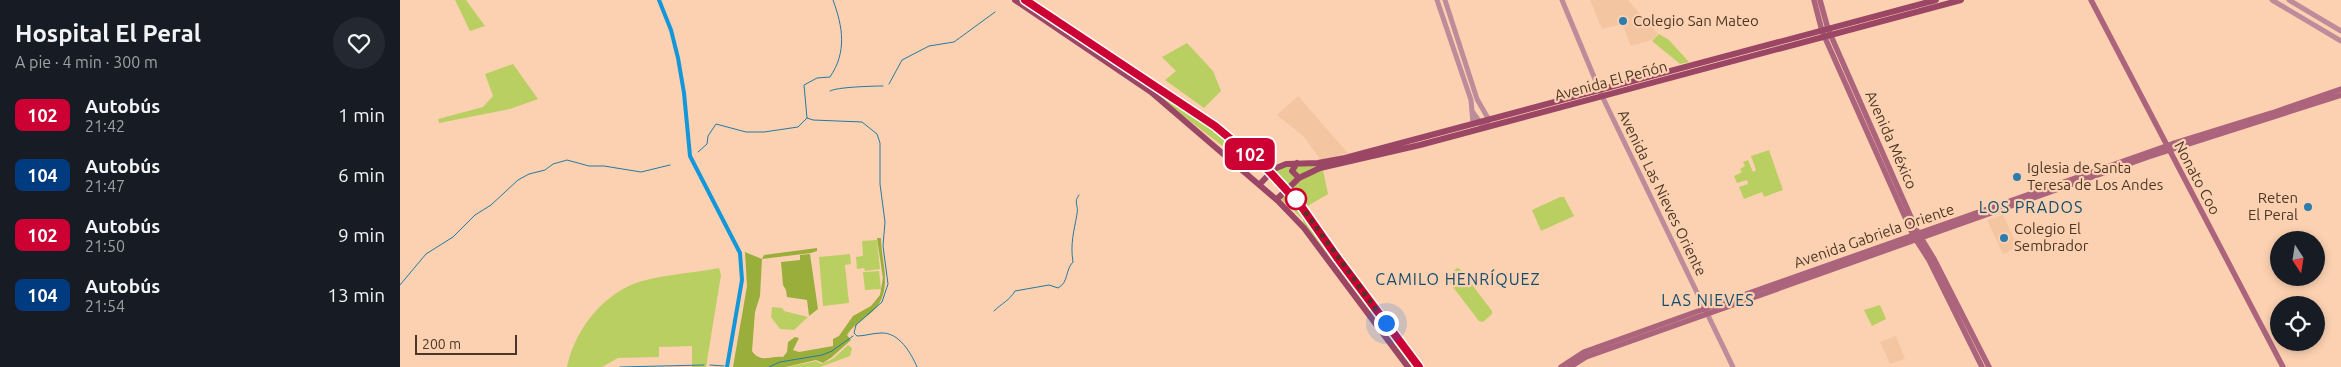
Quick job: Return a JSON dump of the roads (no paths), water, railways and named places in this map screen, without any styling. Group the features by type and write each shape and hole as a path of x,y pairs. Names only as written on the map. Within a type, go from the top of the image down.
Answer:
{"main road":[{"path":"1015,0 1152,92 1277,199 1304,228 1408,367"},
{"path":"1025,0 1239,145 1271,172 1287,189 1419,367"},
{"name":"Avenida México","path":"1814,0 1917,237 1982,367"},
{"name":"Avenida México","path":"1820,0 1827,33"},
{"name":"Avenida El Peñón","path":"1827,33 1936,0"},
{"name":"Avenida El Peñón","path":"1260,184 1271,172 1283,165 1331,162 1961,0"},
{"name":"Nonato Coo","path":"2091,0 2283,367"},
{"name":"Avenida Gabriela Oriente","path":"1561,367 1584,352 2341,89"},
{"name":"Avenida El Peñón","path":"1277,199 1299,178 1320,168 1364,160 1479,125 1489,120 1601,93"},
{"name":"Avenida Gabriela Oriente","path":"2167,148 2341,95"},
{"path":"1230,157 1239,155 1239,145"},
{"path":"1296,163 1292,171 1299,178"},
{"name":"Avenida México","path":"1917,237 1988,367"},
{"name":"Avenida Gabriela Oriente","path":"1570,367 1586,357 1706,311"}],"street":[{"path":"1437,0 1471,100 1472,111 1479,125"},
{"path":"1445,0 1477,99 1489,120"},
{"name":"Avenida Las Nieves Oriente","path":"1562,0 1601,93 1733,367"},
{"path":"2272,0 2341,41"},
{"path":"2290,0 2341,31"}],"waterway":[{"path":"659,0 671,30 678,58 684,93 690,156 740,253 742,280 727,367"},
{"path":"833,0 841,30 841,49 830,77 817,78 804,85 807,118 813,120 862,122 877,134 880,143 880,184 885,222 883,246 888,284 882,302 856,325 854,333 857,336 881,333 893,336 904,344 917,367"},
{"path":"889,84 902,60 929,46 954,42 995,12"},
{"path":"830,91 883,86"},
{"path":"698,152 707,144 708,136 716,124 746,132 764,132 798,127 807,118"},
{"path":"400,285 426,254 453,237 475,215 491,205 518,180 529,174 545,170 553,164 567,160 589,166 604,166 641,172 670,165"},
{"path":"994,311 1008,300 1015,291 1049,285 1058,288 1064,283 1073,262 1072,243 1077,211 1076,200 1079,195"},
{"path":"769,367 780,362 822,355 832,351 853,336"},
{"path":"620,367 704,365"},
{"path":"710,365 724,366"}],"place":[{"name":"Colegio San Mateo","path":"1623,21"},
{"name":"Iglesia de Santa Teresa de Los Andes","path":"2017,177"},
{"name":"Reten El Peral","path":"2308,207"},
{"name":"Colegio El Sembrador","path":"2004,238"}],"district":[{"name":"LOS PRADOS","path":"2031,207"},
{"name":"CAMILO HENRÍQUEZ","path":"1458,279"},
{"name":"LAS NIEVES","path":"1708,300"}]}
